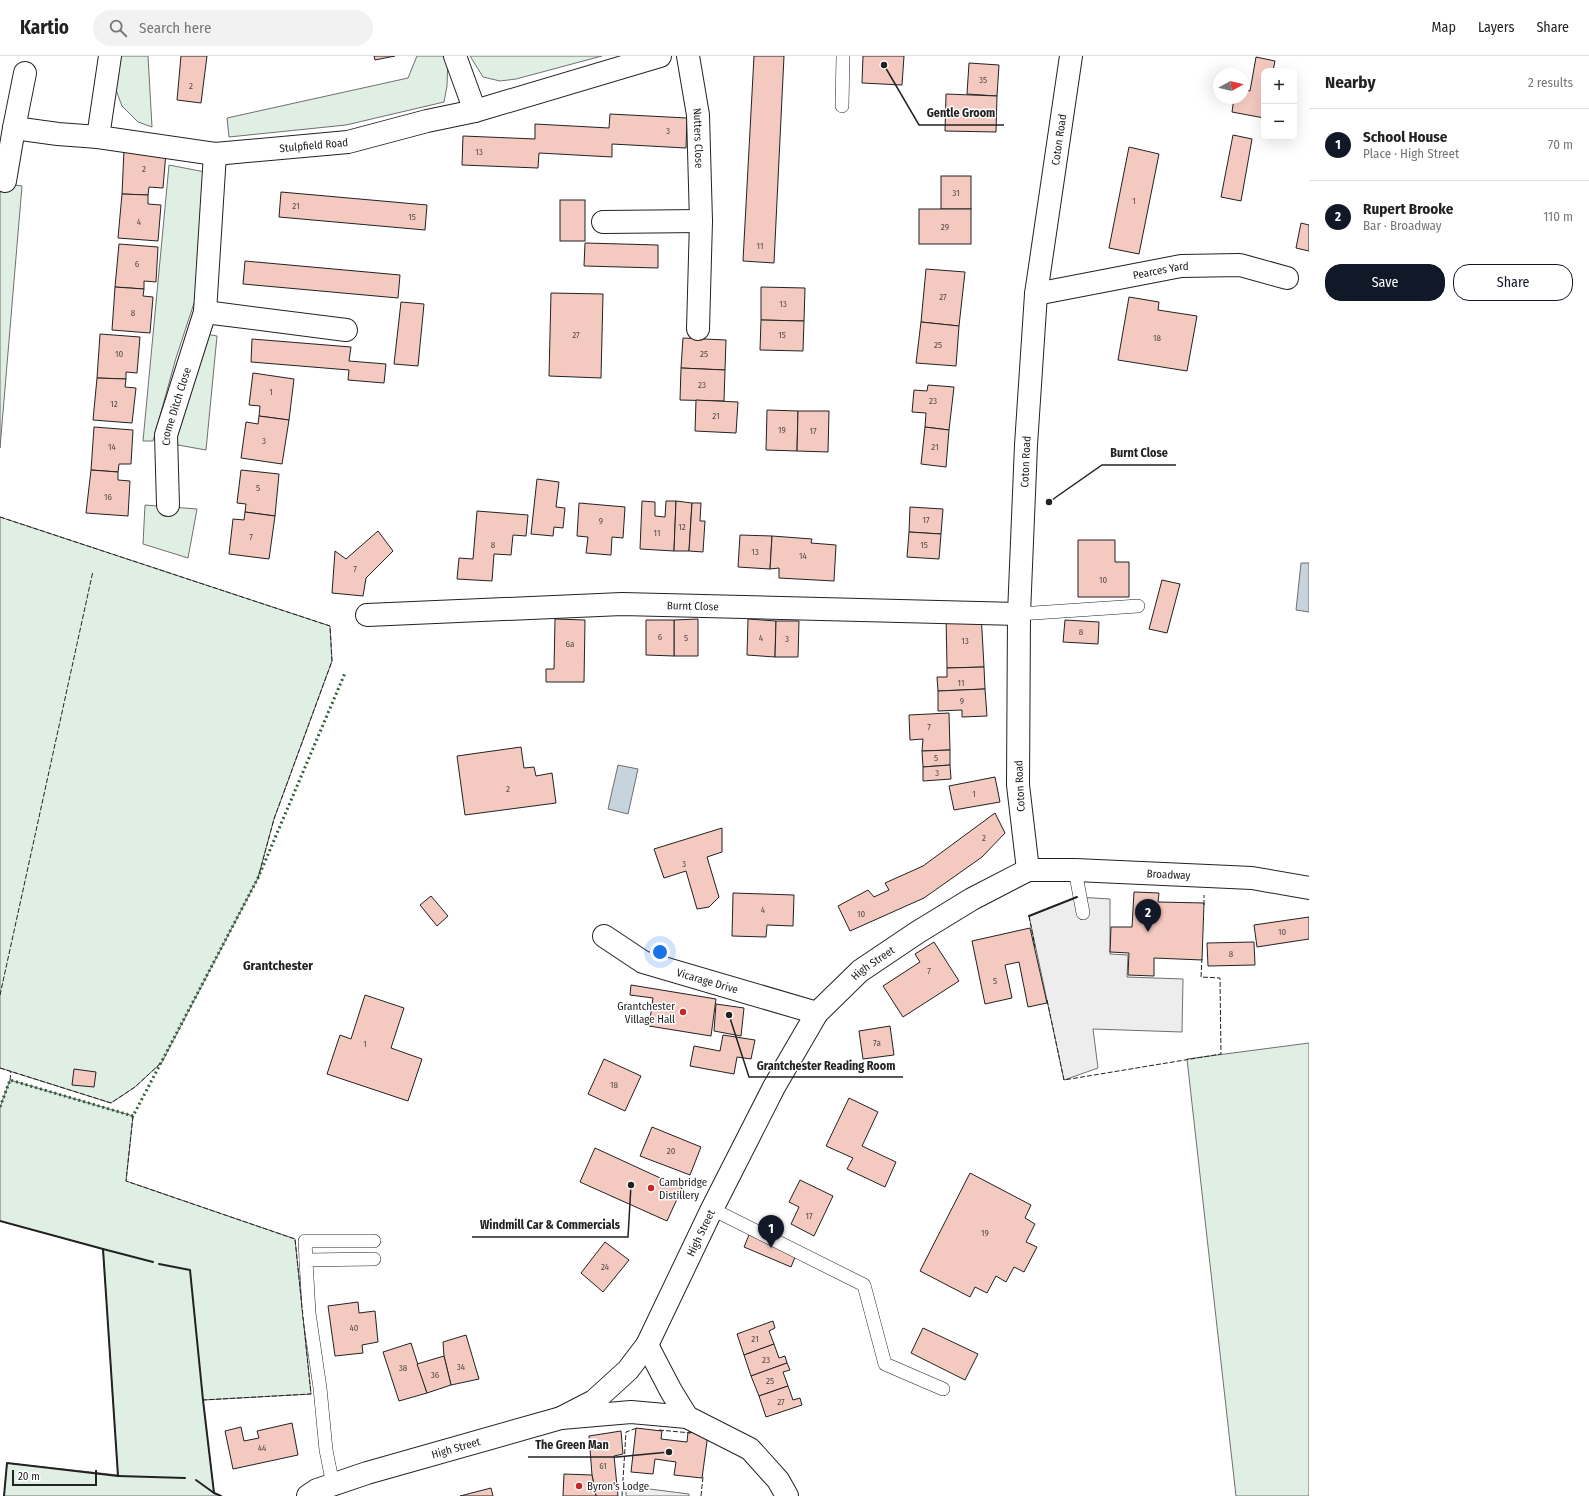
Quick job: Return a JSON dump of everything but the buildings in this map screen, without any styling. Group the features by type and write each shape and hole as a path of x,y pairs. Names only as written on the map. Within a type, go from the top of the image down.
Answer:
{"street":[{"path":"98,137 110,56"},
{"path":"456,56 475,110"},
{"name":"Stulpfield Road","path":"14,128 58,134 98,137 215,154 348,142 475,110 660,56"},
{"name":"Nutters Close","path":"688,56 698,115 701,221 698,328"},
{"name":"Coton Road","path":"1028,870 1018,785 1019,614 1026,445 1036,294 1071,56"},
{"path":"5,181 24,73"},
{"name":"Crome Ditch Close","path":"168,505 166,435 205,312 215,154"},
{"path":"603,222 701,221"},
{"name":"Pearces Yard","path":"1036,294 1181,266 1240,265 1286,278"},
{"path":"205,312 346,330"},
{"name":"Burnt Close","path":"367,615 622,604 1019,614"},
{"name":"Broadway","path":"1028,870 1075,870 1252,878 1309,888"},
{"name":"High Street","path":"308,1496 317,1490 367,1473 561,1418 594,1401 628,1370 647,1345 712,1209 774,1087 817,1013 860,971 918,932 972,899 1028,870"},
{"name":"Vicarage Drive","path":"604,936 643,962 817,1013"},
{"path":"647,1345 671,1391 687,1417"},
{"path":"561,1418 631,1412 687,1417 750,1449 778,1480 787,1496"}],"lane":[{"path":"842,106 843,56"},
{"path":"1019,614 1138,606"},
{"path":"1075,870 1083,913"},
{"path":"712,1209 864,1284 885,1364 943,1389"},
{"path":"333,1485 326,1450 320,1388 309,1313 305,1241 374,1241"},
{"path":"306,1260 374,1259"}],"green space":[{"path":"119,56 148,56 152,127 138,122 122,106 116,90"},
{"path":"417,56 448,56 447,86 444,102 346,125 229,137 227,118 408,78"},
{"path":"470,56 602,56 516,79 500,81 483,77"},
{"path":"169,165 205,172 197,294 176,358 153,441 143,441"},
{"path":"0,183 22,186 0,448"},
{"path":"206,334 217,336 206,450 178,445 175,432"},
{"path":"145,505 197,509 188,558 143,544"},
{"path":"0,517 330,626 332,661 274,819 258,878 162,1062 135,1087 111,1103 0,1068"},
{"path":"1309,1043 1309,1496 1236,1496 1187,1059"},
{"path":"10,1080 133,1116 126,1181 295,1239 311,1394 203,1400 214,1492 221,1496 4,1496 7,1463 118,1475 103,1249 0,1221 0,1107"}],"shaded area":[{"path":"1301,563 1309,563 1309,612 1296,610"},
{"path":"618,765 638,769 628,814 608,809"},
{"path":"1077,897 1110,899 1110,954 1128,955 1127,977 1183,979 1182,1032 1093,1029 1098,1068 1064,1080 1029,916"},
{"path":"626,1486 689,1494 689,1496 626,1496"}],"hedge":[{"path":"0,1107 10,1080 133,1116 258,878 345,673"}],"fence":[{"path":"0,517 330,626 332,661 274,819 258,878"},
{"path":"0,995 93,571"},
{"path":"1204,895 1204,905"},
{"path":"1029,916 1035,947"},
{"path":"1047,1000 1064,1080 1221,1054 1220,978 1201,977 1202,959"},
{"path":"0,1068 111,1103 135,1087 162,1062"},
{"path":"10,1080 11,1072"},
{"path":"133,1116 126,1181 295,1239 311,1394 203,1400"},
{"path":"622,1496 626,1432 637,1428"},
{"path":"659,1430 691,1433"},
{"path":"701,1496 703,1477"}],"wall":[{"path":"1029,916 1077,897"},
{"path":"0,1221 103,1249 118,1476 7,1463 4,1496"},
{"path":"103,1249 153,1262"},
{"path":"159,1264 190,1270 214,1493 196,1480"},
{"path":"118,1476 185,1478"},
{"path":"214,1493 221,1496"}],"place":[{"name":"Gentle Groom","path":"884,65"},
{"name":"Burnt Close","path":"1049,502"},
{"name":"Rupert Brooke","path":"1148,932"},
{"name":"Grantchester Village Hall","path":"683,1012"},
{"name":"Grantchester Reading Room","path":"729,1015"},
{"name":"Windmill Car & Commercials","path":"631,1185"},
{"name":"Cambridge Distillery","path":"651,1188"},
{"name":"School House","path":"771,1248"},
{"name":"The Green Man","path":"669,1452"},
{"name":"Byron's Lodge","path":"579,1486"}],"district":[{"name":"Grantchester","path":"278,965"}]}
